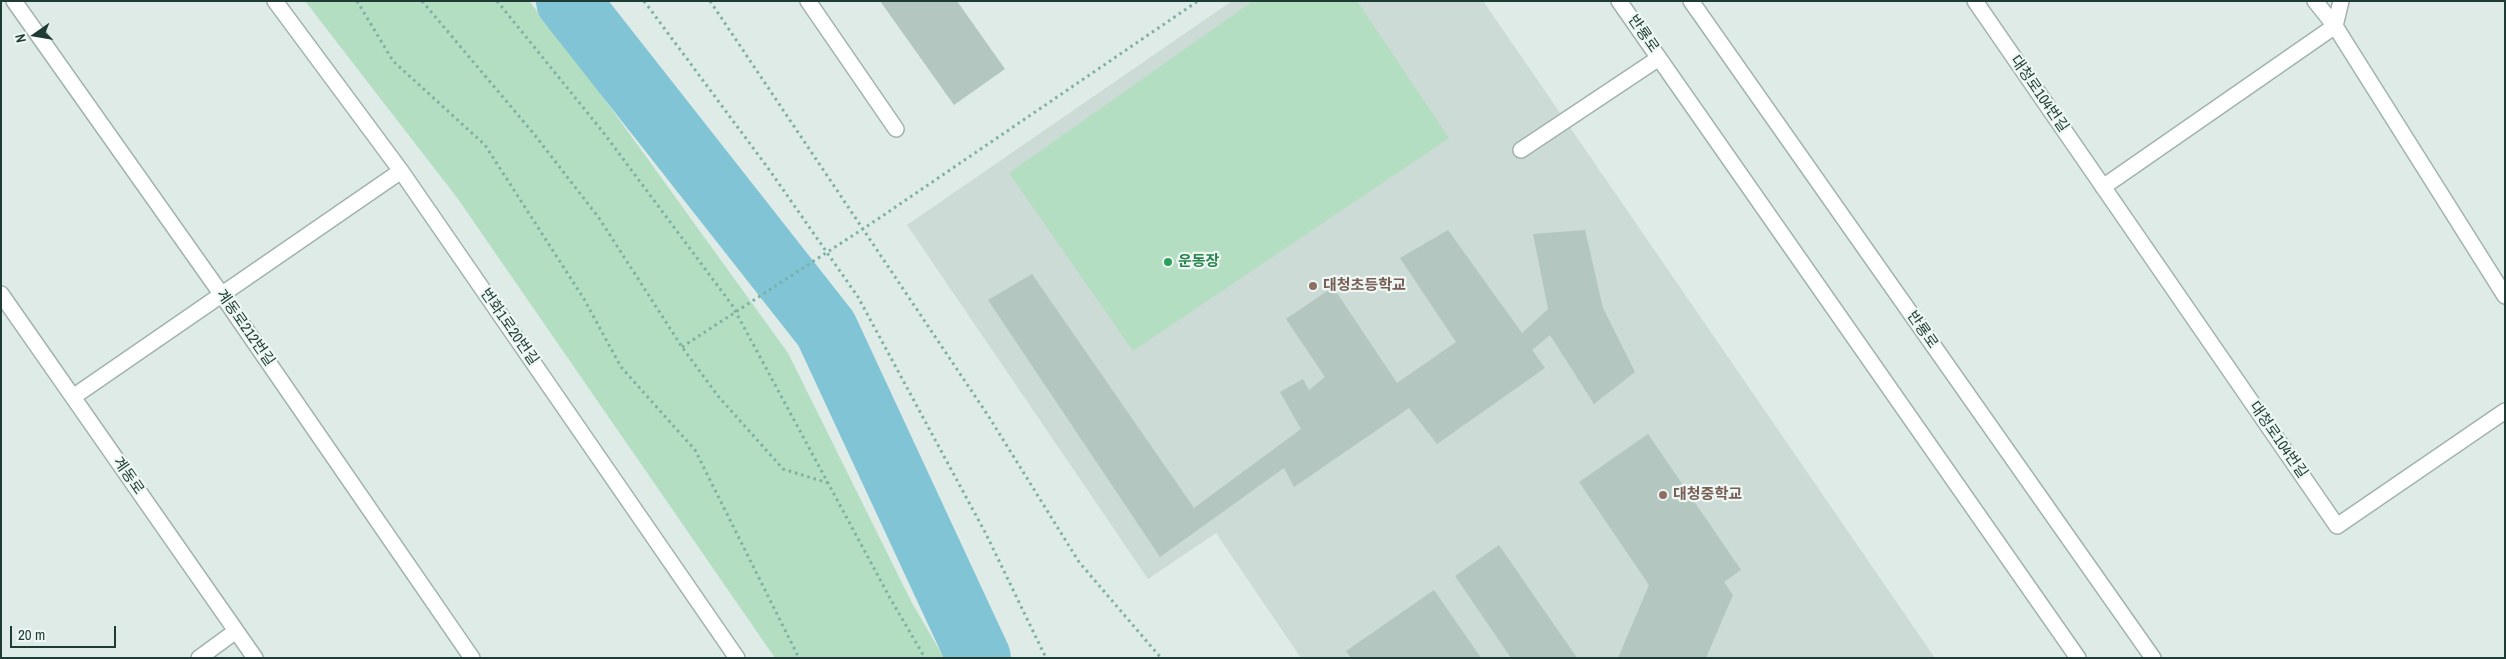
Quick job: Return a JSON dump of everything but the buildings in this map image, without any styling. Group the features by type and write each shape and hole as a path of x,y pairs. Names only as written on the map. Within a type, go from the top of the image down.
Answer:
{"street":[{"name":"계동로212번길","path":"14,1 222,295 472,658"},
{"name":"번화1로20번길","path":"275,1 401,171 737,658"},
{"path":"808,1 896,129"},
{"name":"반룡로","path":"1620,1 2078,658"},
{"name":"반룡로","path":"1691,1 2153,658"},
{"name":"대청로104번길","path":"1976,1 2337,526 2505,411"},
{"path":"2315,1 2335,26 2505,296"},
{"path":"2103,187 2335,26 2341,1"},
{"path":"1521,150 1659,58"},
{"path":"73,397 401,171"},
{"name":"계동로","path":"1,294 254,658"},
{"path":"199,658 236,631"}],"path":[{"path":"357,1 393,61 485,145 584,299 621,367 695,450 800,658"},
{"path":"422,1 534,134 599,218 682,347 718,396 783,469 828,483"},
{"path":"497,1 603,132 732,305 925,658"},
{"path":"644,1 768,168 858,297 986,534 1046,658"},
{"path":"710,1 989,417 1079,562 1161,658"},
{"path":"682,347 878,219 1198,1"}],"shaded area":[{"name":"대청초등학교","path":"1232,1 1483,1 1935,658 1301,658 1216,533 1148,579 907,225"}],"green space":[{"path":"305,1 529,1 574,57 788,353 912,603 944,658 775,658 458,199"},
{"name":"운동장","path":"1253,1 1357,1 1449,138 1133,351 1009,173"}],"waterway":[{"path":"568,1 826,329 979,658"}],"place":[{"name":"운동장","path":"1168,262"},
{"name":"대청초등학교","path":"1313,286"},
{"name":"대청중학교","path":"1663,495"}]}
